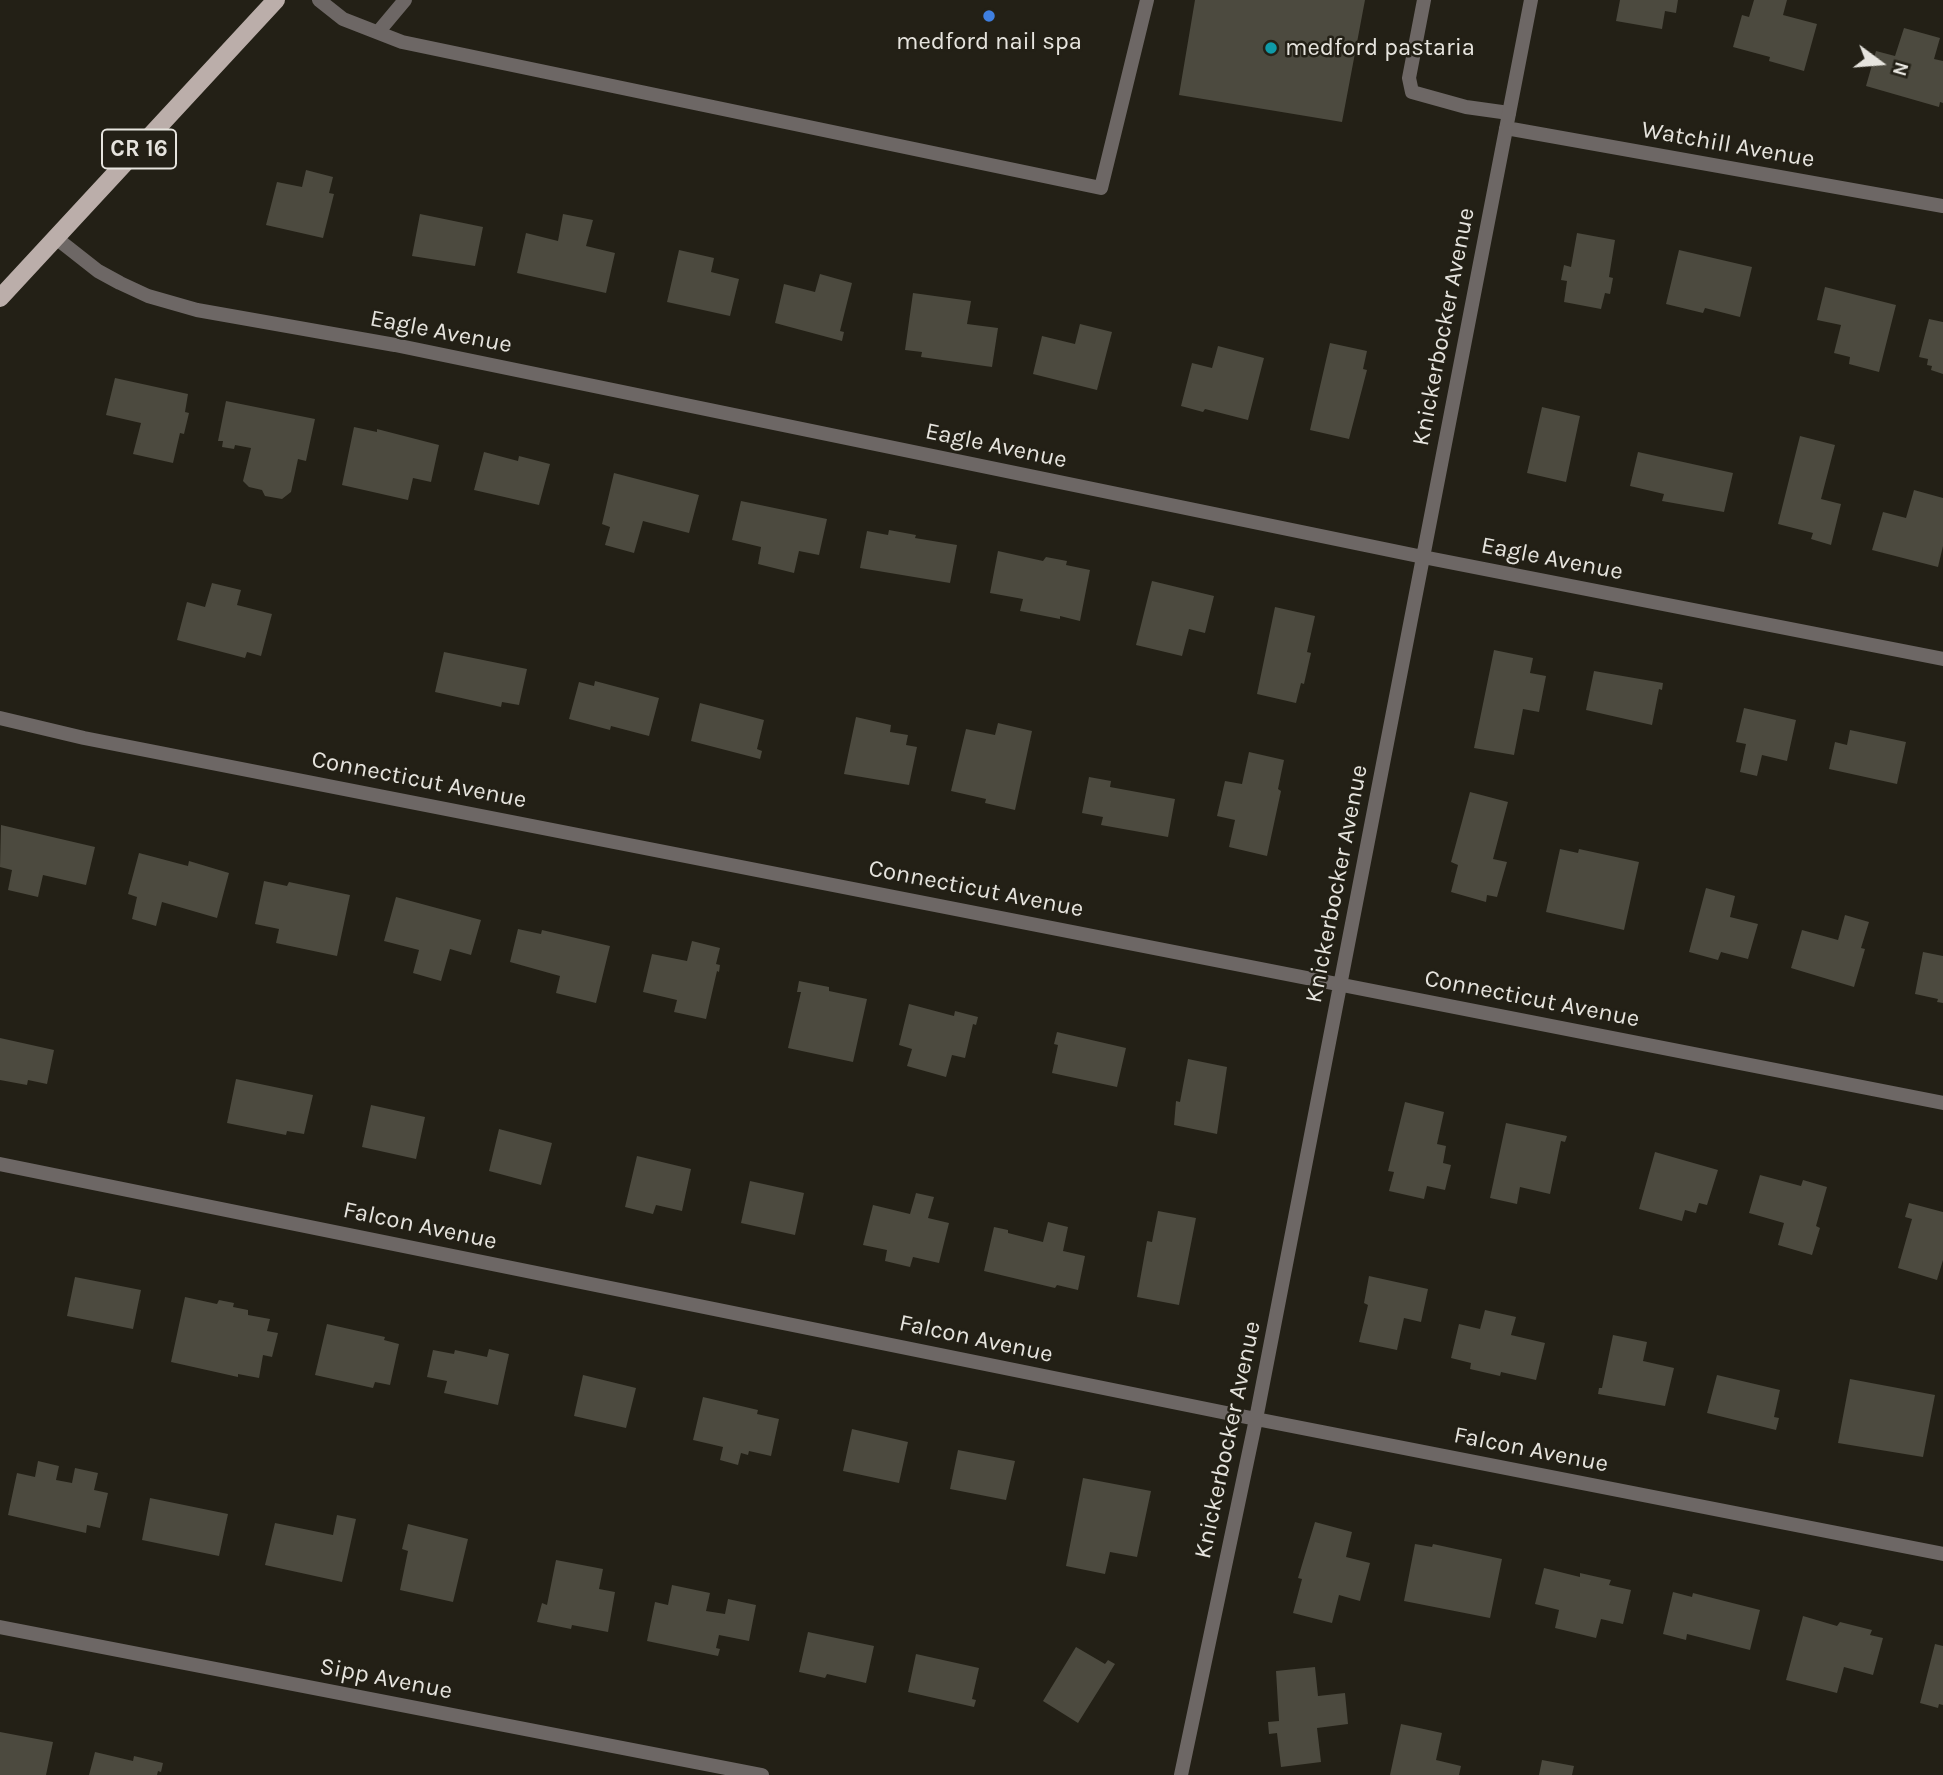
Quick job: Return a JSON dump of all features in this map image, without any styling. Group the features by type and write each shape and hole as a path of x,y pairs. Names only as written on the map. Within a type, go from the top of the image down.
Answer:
{"main road":[{"name":"CR 16","path":"0,298 276,0"}],"street":[{"path":"319,0 343,19 402,42 1101,188 1147,0"},
{"path":"379,32 405,0"},
{"path":"1424,0 1409,78 1412,92 1466,107 1509,113"},
{"name":"Knickerbocker Avenue","path":"1181,1775 1256,1419 1531,0"},
{"name":"Watchill Avenue","path":"1506,128 1943,206"},
{"name":"Eagle Avenue","path":"56,238 98,271 120,283 148,296 197,310 395,345 1423,557 1943,659"},
{"name":"Connecticut Avenue","path":"0,718 97,740 1943,1104"},
{"name":"Falcon Avenue","path":"0,1164 1256,1419 1943,1554"},
{"name":"Sipp Avenue","path":"0,1627 762,1775"}],"building":[{"name":"medford pastaria","path":"1195,0 1365,0 1342,122 1179,95"},
{"path":"1620,0 1678,0 1676,13 1665,11 1662,29 1616,21"},
{"path":"1754,0 1787,0 1783,15 1817,24 1804,71 1769,61 1770,57 1733,47 1742,15 1749,17"},
{"path":"1904,28 1940,38 1934,59 1943,61 1943,103 1940,102 1939,107 1866,86 1876,51 1895,56"},
{"path":"306,170 333,177 329,193 334,194 323,238 266,225 277,182 302,187"},
{"path":"420,214 483,227 475,266 412,256"},
{"path":"563,214 593,220 586,246 615,253 606,293 517,273 526,233 558,241"},
{"path":"1577,233 1615,240 1609,277 1613,278 1610,294 1605,293 1601,309 1564,302 1567,281 1561,280 1564,265 1571,267"},
{"path":"679,250 714,258 711,272 739,279 730,316 667,302"},
{"path":"1679,250 1752,267 1740,317 1705,308 1703,313 1666,304"},
{"path":"820,274 852,283 840,331 844,332 842,341 775,323 784,284 815,292"},
{"path":"1825,287 1896,305 1879,372 1849,364 1850,357 1834,353 1841,325 1817,320"},
{"path":"913,293 971,301 967,324 998,328 992,367 921,357 922,352 905,350"},
{"path":"1929,319 1943,322 1943,374 1931,370 1932,366 1927,365 1928,359 1919,357"},
{"path":"1080,324 1112,332 1097,390 1033,374 1042,336 1075,344"},
{"path":"1330,343 1367,351 1363,369 1367,370 1349,439 1310,430"},
{"path":"1218,346 1264,358 1248,420 1181,406 1192,363 1212,368"},
{"path":"115,378 188,394 185,412 189,413 184,434 180,433 173,463 133,454 141,423 106,415"},
{"path":"226,401 315,419 306,461 298,459 291,492 282,499 265,496 262,490 249,487 243,481 251,448 235,445 234,449 222,447 223,441 218,441"},
{"path":"1542,407 1580,416 1566,482 1527,473"},
{"path":"354,427 377,432 377,429 439,445 431,482 413,478 408,500 342,485"},
{"path":"1800,436 1835,445 1821,499 1841,504 1831,545 1811,539 1813,533 1778,524"},
{"path":"484,452 518,461 519,456 550,464 539,505 474,490"},
{"path":"1638,452 1733,473 1724,512 1662,501 1664,494 1630,486"},
{"path":"614,473 699,495 689,533 643,521 634,553 605,545 610,527 602,524"},
{"path":"1914,490 1943,498 1943,546 1938,567 1872,550 1883,512 1906,518"},
{"path":"741,501 827,519 819,555 799,551 794,573 758,564 761,547 732,540"},
{"path":"889,530 916,535 915,538 957,545 950,583 860,568 867,531 888,535"},
{"path":"998,551 1043,561 1046,557 1067,561 1066,565 1090,570 1080,621 1020,611 1023,599 990,593"},
{"path":"1152,581 1214,596 1205,633 1189,629 1182,656 1136,645"},
{"path":"212,583 241,590 237,605 272,614 261,656 247,652 245,658 177,640 187,602 205,607"},
{"path":"1275,607 1315,616 1307,652 1311,653 1304,684 1301,683 1296,703 1257,694"},
{"path":"1494,650 1533,658 1530,673 1546,676 1539,712 1523,709 1514,755 1474,748"},
{"path":"444,652 527,669 519,705 502,702 501,707 435,692"},
{"path":"1594,671 1663,683 1662,690 1659,689 1652,725 1586,710"},
{"path":"595,681 659,698 649,736 611,726 610,730 569,719 579,682 594,686"},
{"path":"700,703 764,720 757,749 762,751 760,759 691,741"},
{"path":"1744,708 1796,720 1787,761 1762,755 1757,776 1740,772 1746,744 1736,742"},
{"path":"856,717 891,725 890,732 908,735 906,745 917,747 909,785 844,774"},
{"path":"998,723 1032,731 1015,810 985,803 986,799 951,791 966,729 995,735"},
{"path":"1850,730 1906,742 1897,784 1829,769 1835,742 1847,745"},
{"path":"1249,752 1284,760 1278,789 1281,791 1267,856 1229,847 1235,820 1217,816 1225,781 1242,784"},
{"path":"1089,777 1111,781 1110,787 1175,799 1168,837 1101,825 1103,817 1082,813"},
{"path":"1470,792 1508,802 1493,859 1507,862 1497,897 1487,895 1486,902 1451,892 1458,865 1451,862"},
{"path":"1,825 95,847 86,885 43,875 38,897 8,890 12,870 0,867"},
{"path":"1560,849 1578,853 1579,849 1639,862 1624,930 1546,912"},
{"path":"139,853 188,866 189,861 229,873 217,918 162,902 156,926 132,919 137,897 128,894"},
{"path":"264,881 287,886 289,882 350,895 337,956 276,943 279,929 255,924"},
{"path":"1706,888 1735,896 1730,917 1758,924 1748,959 1721,952 1718,960 1689,952"},
{"path":"396,897 481,920 471,955 450,949 441,981 413,973 419,950 384,941"},
{"path":"1845,915 1869,922 1861,948 1865,949 1854,987 1791,968 1802,930 1838,940"},
{"path":"518,929 541,934 542,930 610,946 596,1003 556,993 560,976 510,962"},
{"path":"692,941 720,948 716,964 720,965 719,972 717,971 706,1019 674,1012 677,1000 643,992 652,954 687,961"},
{"path":"1923,952 1943,956 1943,1003 1937,1002 1938,999 1915,994"},
{"path":"799,981 867,999 853,1062 788,1048 801,992 797,992"},
{"path":"909,1004 954,1016 955,1011 978,1017 976,1025 973,1024 965,1058 952,1055 946,1077 907,1066 912,1049 899,1045"},
{"path":"1057,1032 1126,1048 1117,1087 1052,1073 1058,1045 1054,1044"},
{"path":"0,1038 54,1050 47,1084 28,1080 27,1085 0,1080"},
{"path":"1188,1059 1227,1067 1217,1134 1174,1125 1176,1101 1180,1102"},
{"path":"236,1079 313,1095 304,1134 287,1131 286,1135 227,1123"},
{"path":"1405,1102 1444,1112 1437,1144 1446,1146 1443,1163 1451,1165 1445,1190 1427,1186 1424,1199 1389,1191 1394,1172 1388,1171"},
{"path":"371,1105 425,1117 416,1159 362,1147"},
{"path":"1506,1123 1567,1136 1565,1142 1561,1141 1550,1194 1520,1187 1517,1204 1490,1198"},
{"path":"499,1129 552,1143 541,1185 489,1171"},
{"path":"1655,1152 1718,1170 1707,1205 1699,1203 1696,1213 1685,1210 1682,1221 1639,1209"},
{"path":"637,1156 691,1169 682,1211 656,1205 653,1214 625,1207"},
{"path":"1760,1175 1801,1186 1803,1180 1827,1187 1816,1226 1820,1228 1812,1255 1778,1245 1784,1223 1749,1213"},
{"path":"750,1181 804,1193 795,1235 741,1223"},
{"path":"916,1193 934,1197 928,1218 949,1223 939,1263 913,1257 910,1267 885,1261 887,1250 863,1245 873,1205 910,1214"},
{"path":"1909,1203 1943,1212 1943,1260 1937,1280 1898,1268 1912,1219 1905,1217"},
{"path":"1158,1211 1196,1218 1179,1305 1137,1297 1147,1241 1152,1242"},
{"path":"1048,1222 1068,1227 1063,1251 1085,1256 1078,1290 1057,1285 1055,1288 984,1271 994,1227 1043,1242"},
{"path":"1369,1276 1428,1289 1421,1322 1404,1318 1397,1350 1359,1342 1368,1305 1364,1303"},
{"path":"75,1277 141,1290 133,1329 67,1316"},
{"path":"185,1297 217,1304 219,1300 234,1303 233,1307 248,1310 248,1315 270,1319 267,1331 278,1333 272,1357 263,1355 259,1378 238,1374 238,1377 171,1362"},
{"path":"1485,1310 1516,1317 1511,1335 1545,1343 1536,1380 1501,1372 1500,1376 1470,1369 1471,1363 1451,1358 1459,1324 1480,1329"},
{"path":"327,1324 385,1337 384,1340 399,1344 390,1385 375,1382 373,1388 315,1375"},
{"path":"1613,1335 1647,1342 1643,1361 1674,1368 1665,1406 1598,1394 1599,1388 1602,1388"},
{"path":"489,1349 509,1354 498,1405 444,1393 447,1381 427,1377 433,1350 454,1354 455,1350 487,1357"},
{"path":"583,1375 636,1388 626,1428 574,1416"},
{"path":"1717,1375 1780,1390 1774,1417 1779,1418 1776,1430 1707,1413"},
{"path":"1850,1379 1935,1395 1923,1457 1838,1443"},
{"path":"703,1397 758,1410 757,1414 779,1419 771,1456 749,1451 748,1455 741,1453 738,1465 720,1460 723,1447 693,1440"},
{"path":"852,1429 908,1442 899,1483 843,1471"},
{"path":"958,1450 1015,1461 1006,1500 950,1489"},
{"path":"38,1461 59,1466 56,1480 72,1483 75,1468 98,1473 94,1490 108,1493 100,1528 87,1525 86,1533 8,1515 17,1473 35,1477"},
{"path":"1083,1478 1151,1491 1137,1557 1110,1552 1105,1574 1066,1566"},
{"path":"150,1498 228,1514 219,1556 142,1540"},
{"path":"337,1515 356,1519 342,1582 265,1565 275,1523 333,1535"},
{"path":"1315,1522 1352,1532 1346,1557 1370,1563 1360,1601 1339,1595 1332,1623 1293,1613 1302,1579 1298,1578"},
{"path":"408,1524 468,1539 453,1602 400,1590 408,1551 402,1549"},
{"path":"1415,1544 1432,1547 1433,1544 1502,1559 1490,1618 1404,1601"},
{"path":"556,1560 603,1569 599,1589 615,1592 608,1632 572,1625 571,1629 537,1622 542,1603 547,1605"},
{"path":"1544,1568 1580,1577 1580,1573 1611,1580 1609,1585 1631,1590 1623,1624 1601,1619 1596,1638 1555,1628 1559,1610 1535,1604"},
{"path":"672,1585 710,1593 706,1611 725,1614 728,1599 756,1605 749,1641 719,1635 716,1648 720,1649 718,1656 647,1641 655,1602 668,1605"},
{"path":"1673,1592 1692,1597 1693,1593 1760,1610 1750,1650 1687,1634 1686,1640 1663,1634"},
{"path":"1803,1616 1837,1626 1840,1622 1872,1630 1870,1635 1883,1638 1873,1675 1844,1667 1837,1693 1786,1680"},
{"path":"808,1632 874,1646 866,1683 827,1674 825,1678 799,1672"},
{"path":"1935,1644 1943,1646 1943,1705 1939,1704 1938,1708 1920,1703"},
{"path":"1076,1647 1105,1664 1108,1660 1115,1664 1078,1723 1043,1701"},
{"path":"916,1654 979,1668 972,1699 976,1700 974,1707 908,1692"},
{"path":"1315,1667 1318,1696 1345,1693 1348,1724 1317,1728 1321,1762 1281,1767 1277,1733 1269,1734 1268,1722 1279,1721 1276,1671"},
{"path":"1401,1724 1442,1733 1436,1760 1461,1766 1459,1775 1390,1775"},
{"path":"0,1732 53,1742 46,1775 0,1775"},
{"path":"95,1752 133,1761 134,1756 163,1763 161,1772 158,1771 157,1775 89,1775"},
{"path":"1542,1760 1574,1766 1572,1775 1539,1775"}],"place":[{"name":"medford nail spa","path":"989,16"},
{"name":"medford pastaria","path":"1271,48"}]}
